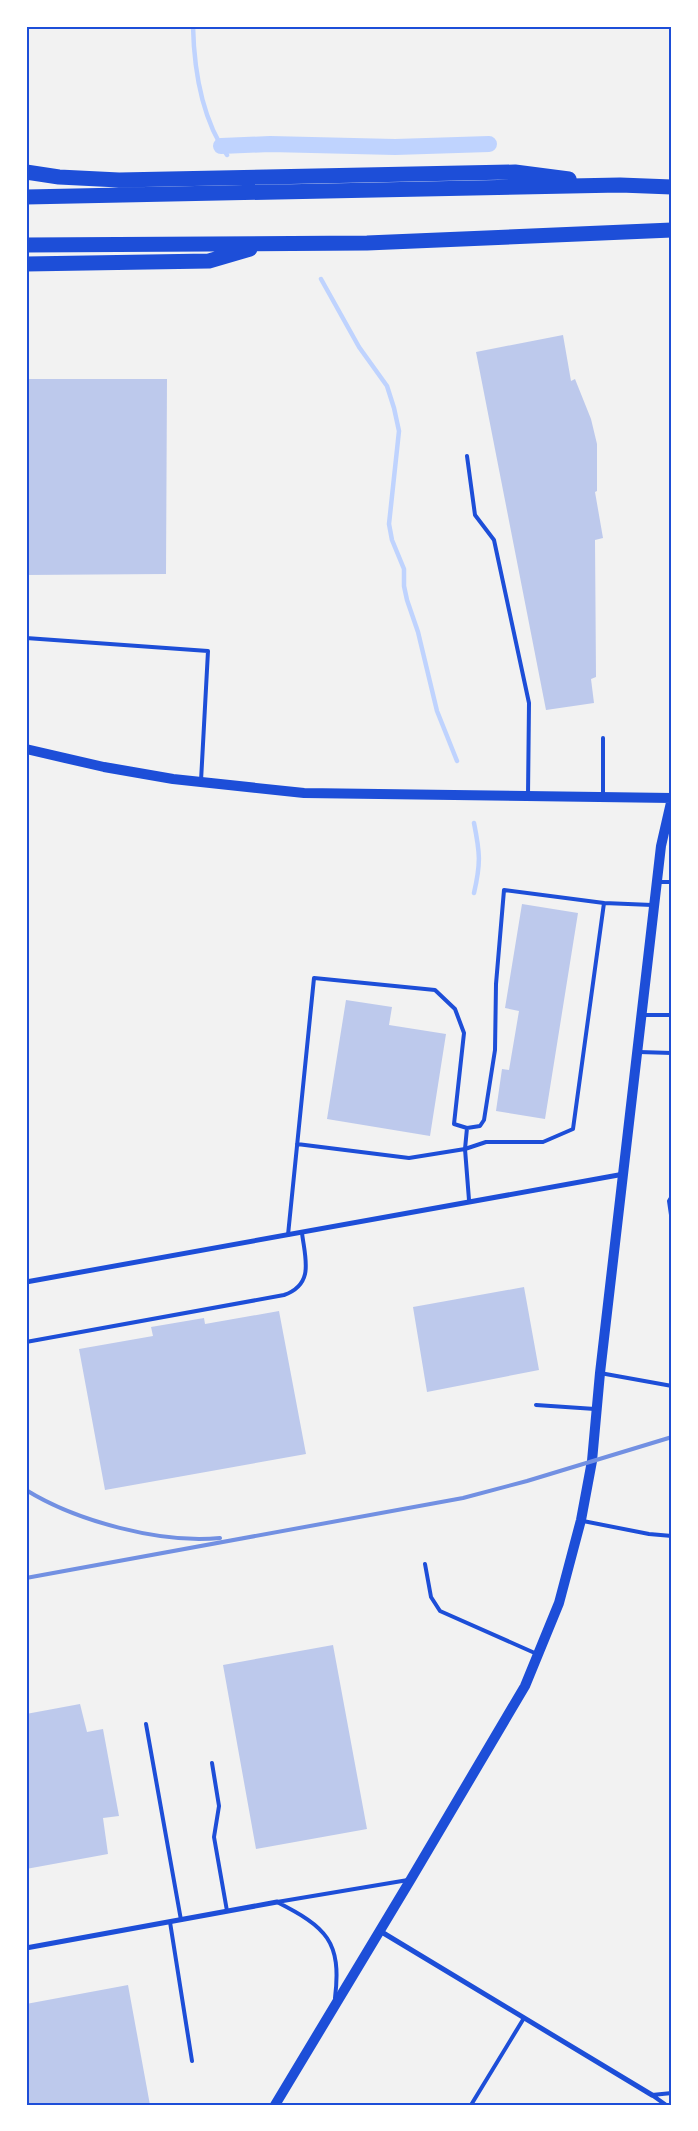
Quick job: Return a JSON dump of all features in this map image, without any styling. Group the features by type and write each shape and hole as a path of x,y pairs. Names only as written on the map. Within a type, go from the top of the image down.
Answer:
{"highway":[{"path":"26,172 59,177 119,180 515,172 620,185"},
{"path":"26,197 620,185 672,187"},
{"path":"26,245 367,243 672,230"},
{"path":"26,264 209,261 267,244"}],"main road":[{"path":"26,749 104,767 201,782 304,793 672,798 662,846 654,905 600,1373 592,1462 581,1520 559,1603 539,1655 524,1686 275,2105"}],"street":[{"path":"26,1282 302,1233 469,1200 624,1174"},
{"path":"26,1948 277,1902"},
{"path":"380,1931 652,2095"}],"lane":[{"path":"467,456 475,515 494,540 529,703 528,796"},
{"path":"26,638 208,651 201,782"},
{"path":"603,738 603,796"},
{"path":"657,882 672,882"},
{"path":"288,1235 314,978 435,990 455,1008 464,1033 454,1124 467,1128 480,1126 484,1120 495,1050 496,984 504,890 604,903 654,905"},
{"path":"296,1144 410,1158 465,1149 486,1142 543,1142 573,1129 604,903"},
{"path":"642,1015 672,1015"},
{"path":"637,1052 672,1054"},
{"path":"467,1128 465,1149 469,1200"},
{"path":"672,1196 669,1201 672,1222"},
{"path":"26,1342 284,1295 296,1291 305,1277 302,1233"},
{"path":"600,1373 672,1386"},
{"path":"536,1405 597,1409"},
{"path":"581,1520 649,1534 672,1536"},
{"path":"425,1564 431,1597 440,1611 539,1655"},
{"path":"146,1724 181,1920"},
{"path":"212,1763 219,1806 214,1837 228,1912"},
{"path":"277,1902 411,1879"},
{"path":"277,1902 315,1924 328,1938 334,1953 338,1974 334,2007"},
{"path":"170,1922 192,2061"},
{"path":"471,2105 524,2018"},
{"path":"652,2095 672,2093"},
{"path":"652,2095 666,2105"}],"building":[{"path":"563,335 571,381 575,379 591,419 597,444 597,491 595,492 603,538 595,540 596,677 591,679 594,703 546,710 476,352"},
{"path":"26,379 167,379 166,574 26,575"},
{"path":"522,904 578,913 545,1119 496,1111 502,1069 509,1070 519,1011 505,1008"},
{"path":"346,1000 392,1007 389,1025 446,1034 430,1136 327,1119"},
{"path":"524,1287 539,1370 427,1392 413,1307"},
{"path":"279,1311 306,1454 105,1490 79,1349 153,1336 151,1327 204,1318 205,1324"},
{"path":"333,1645 367,1829 256,1849 223,1665"},
{"path":"80,1704 87,1732 103,1729 119,1816 103,1818 108,1854 26,1869 26,1714"},
{"path":"128,1985 150,2105 26,2105 26,2004"}],"waterway":[{"path":"193,26 195,60 201,94 211,126 227,155"},
{"path":"221,146 270,144 395,147 489,144"},
{"path":"321,279 359,347 387,386 394,408 399,431 389,524 392,540 404,569 404,586 407,600 418,632 437,711 457,761"},
{"path":"474,823 479,858 474,893"}],"railway":[{"path":"26,1578 463,1498 527,1481 672,1437"},
{"path":"26,1490 69,1511 120,1528 172,1537 220,1538"}]}
